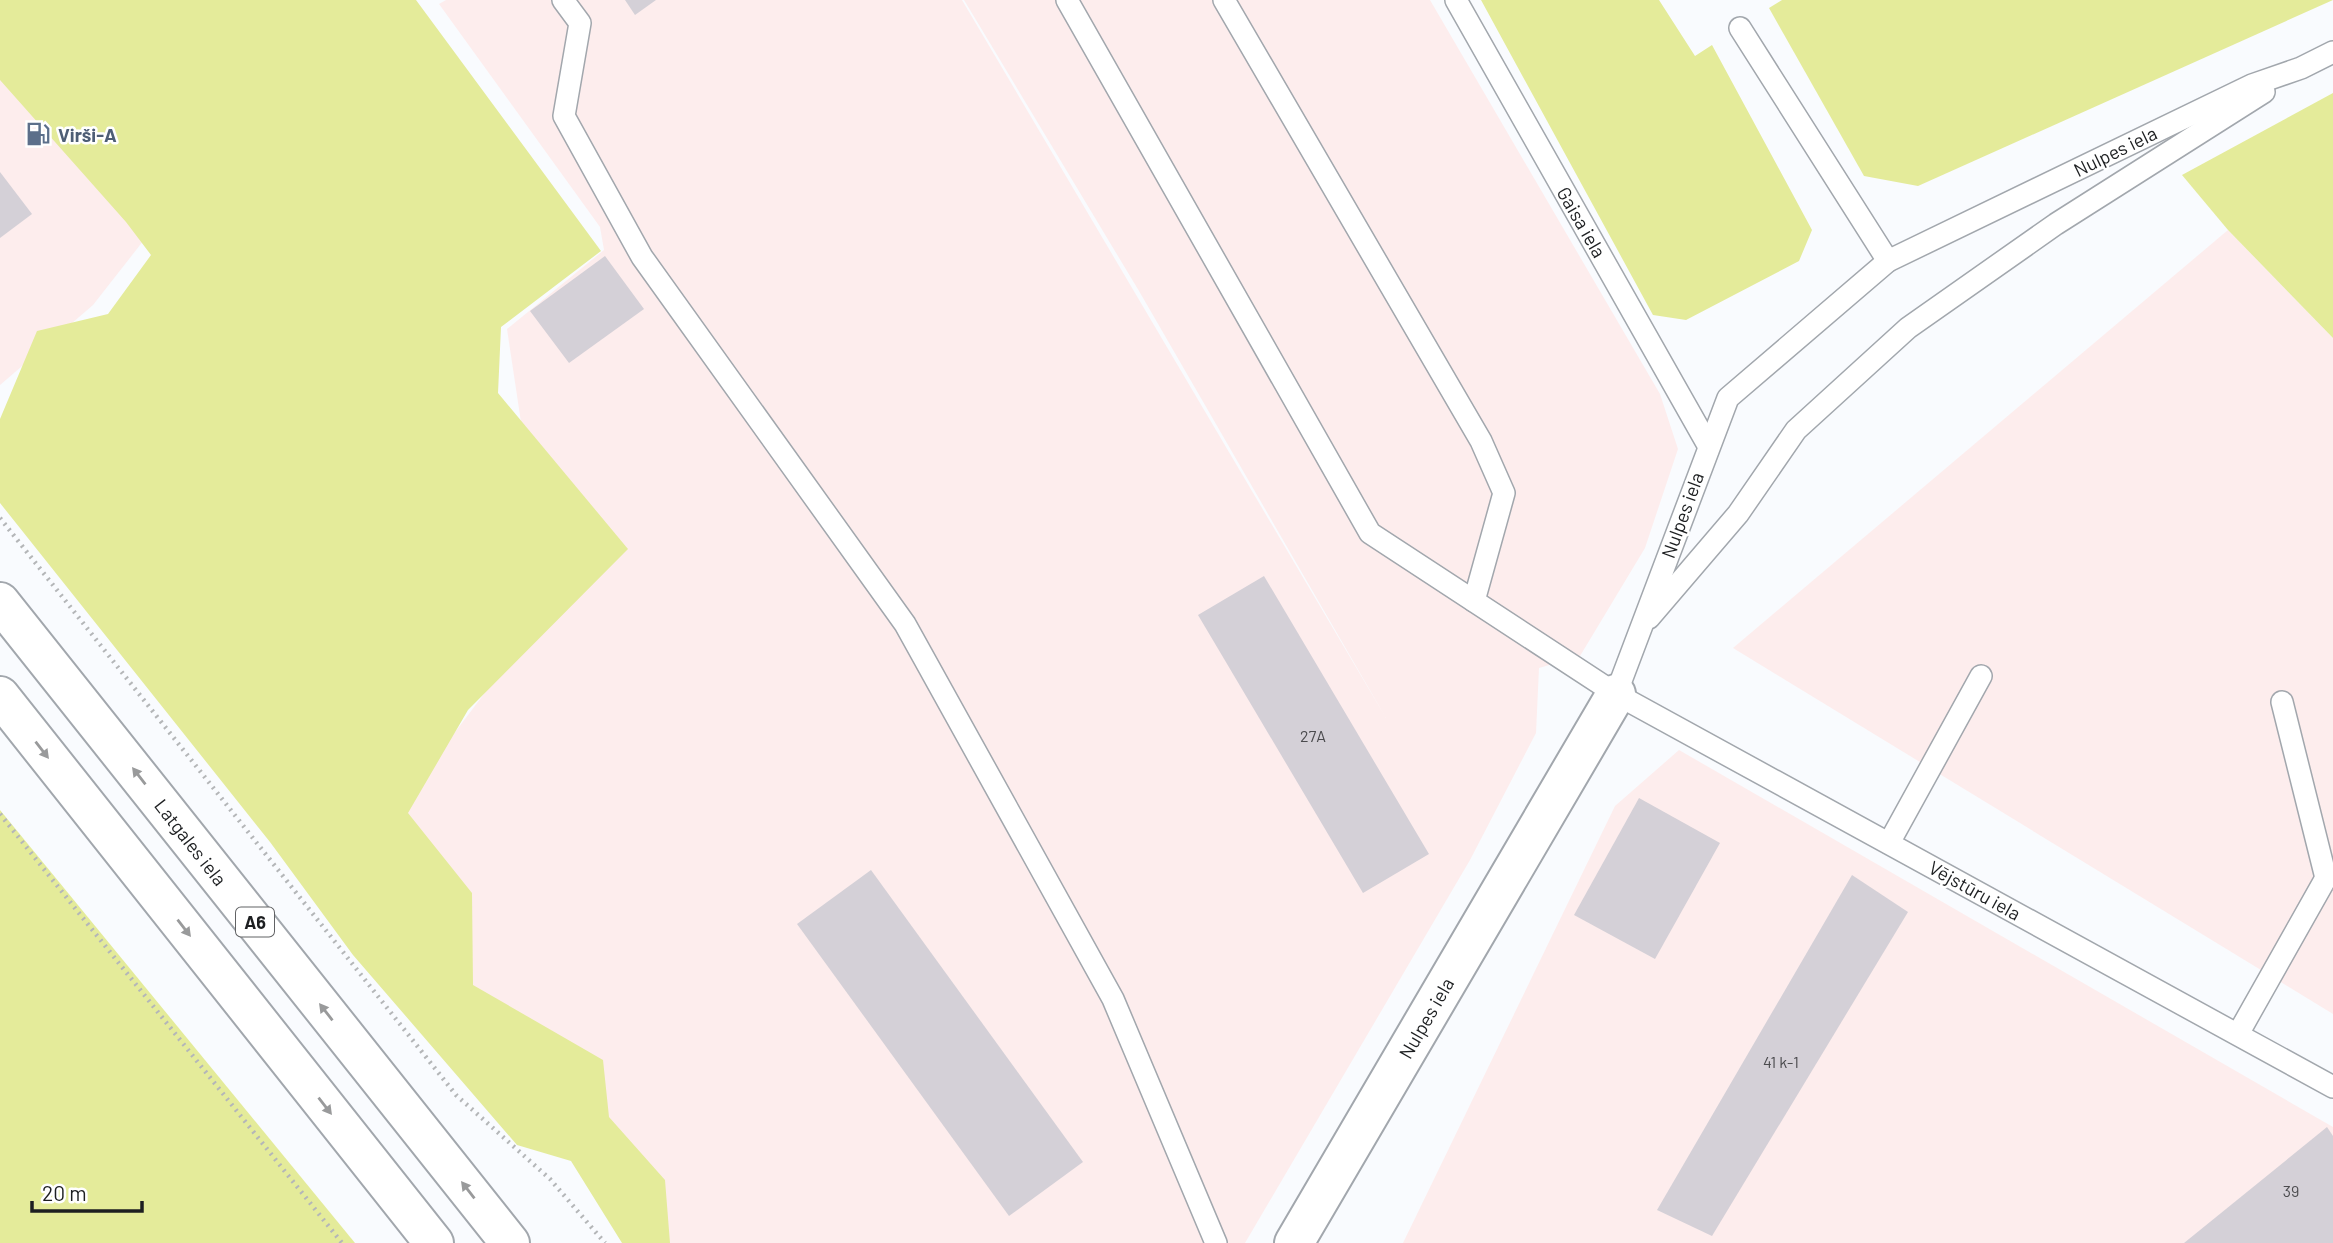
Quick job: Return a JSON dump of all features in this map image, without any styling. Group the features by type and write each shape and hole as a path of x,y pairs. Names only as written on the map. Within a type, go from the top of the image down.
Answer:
{"main road":[{"name":"Latgales iela","path":"1,602 510,1243"},
{"name":"Nulpes iela","path":"1294,1243 1616,694"},
{"path":"0,696 434,1243"}],"lane":[{"path":"563,0 580,23 564,116 642,257 905,624 1113,999 1216,1243"},
{"name":"Vējstūru iela","path":"1067,0 1370,533 1616,694 2333,1087"},
{"path":"1224,0 1481,441 1504,493 1474,601"},
{"name":"Gaisa iela","path":"1456,0 1708,445"},
{"path":"1740,28 1888,261"},
{"name":"Nulpes iela","path":"1616,694 1728,398 1888,261 2252,85 2301,68 2333,52"},
{"path":"1639,630 1738,514 1796,430 1908,328 2056,223 2301,68"},
{"path":"1889,843 1981,676"},
{"path":"2238,1034 2330,878 2282,702"}],"path":[{"path":"0,518 456,1095 550,1178 605,1243"},
{"path":"0,814 342,1243"}],"shaded area":[{"path":"446,0 962,0 1386,718 1139,291 964,0 1430,0 1660,394 1678,449 1645,548 1580,656 1539,668 1536,733 1470,860 1245,1243 652,1243 350,871 549,608 507,329 604,250 600,227 439,4"},
{"name":"Virši-A","path":"0,37 151,231 93,305 0,385"},
{"path":"2228,230 2333,338 2333,1014 1733,648"},
{"path":"1679,750 2333,1127 2333,1243 1403,1243 1615,806"}],"green space":[{"path":"0,0 416,0 601,251 501,327 498,393 628,549 468,710 408,813 472,893 473,985 603,1060 609,1117 665,1180 670,1243 622,1243 571,1161 517,1145 353,955 270,842 0,503 0,419 37,331 108,314 151,255 126,222 0,80"},
{"path":"1481,0 1659,0 1695,56 1712,45 1812,230 1799,261 1686,320 1653,315"},
{"path":"1782,0 2333,0 1918,186 1864,176 1769,8"},
{"path":"2333,93 2333,338 2228,230 2182,175"},
{"path":"0,810 355,1243 0,1243"}],"building":[{"path":"625,0 656,0 635,15"},
{"path":"0,172 32,214 0,238"},
{"path":"605,256 644,309 569,363 530,311"},
{"path":"1264,576 1429,854 1363,893 1198,615"},
{"path":"1639,798 1720,843 1655,959 1574,915"},
{"path":"871,870 1083,1162 1009,1216 797,924"},
{"path":"1852,875 1908,912 1712,1236 1657,1210"},
{"path":"2327,1127 2333,1136 2333,1243 2184,1243"}],"place":[{"name":"Virši-A","path":"38,134"}]}
